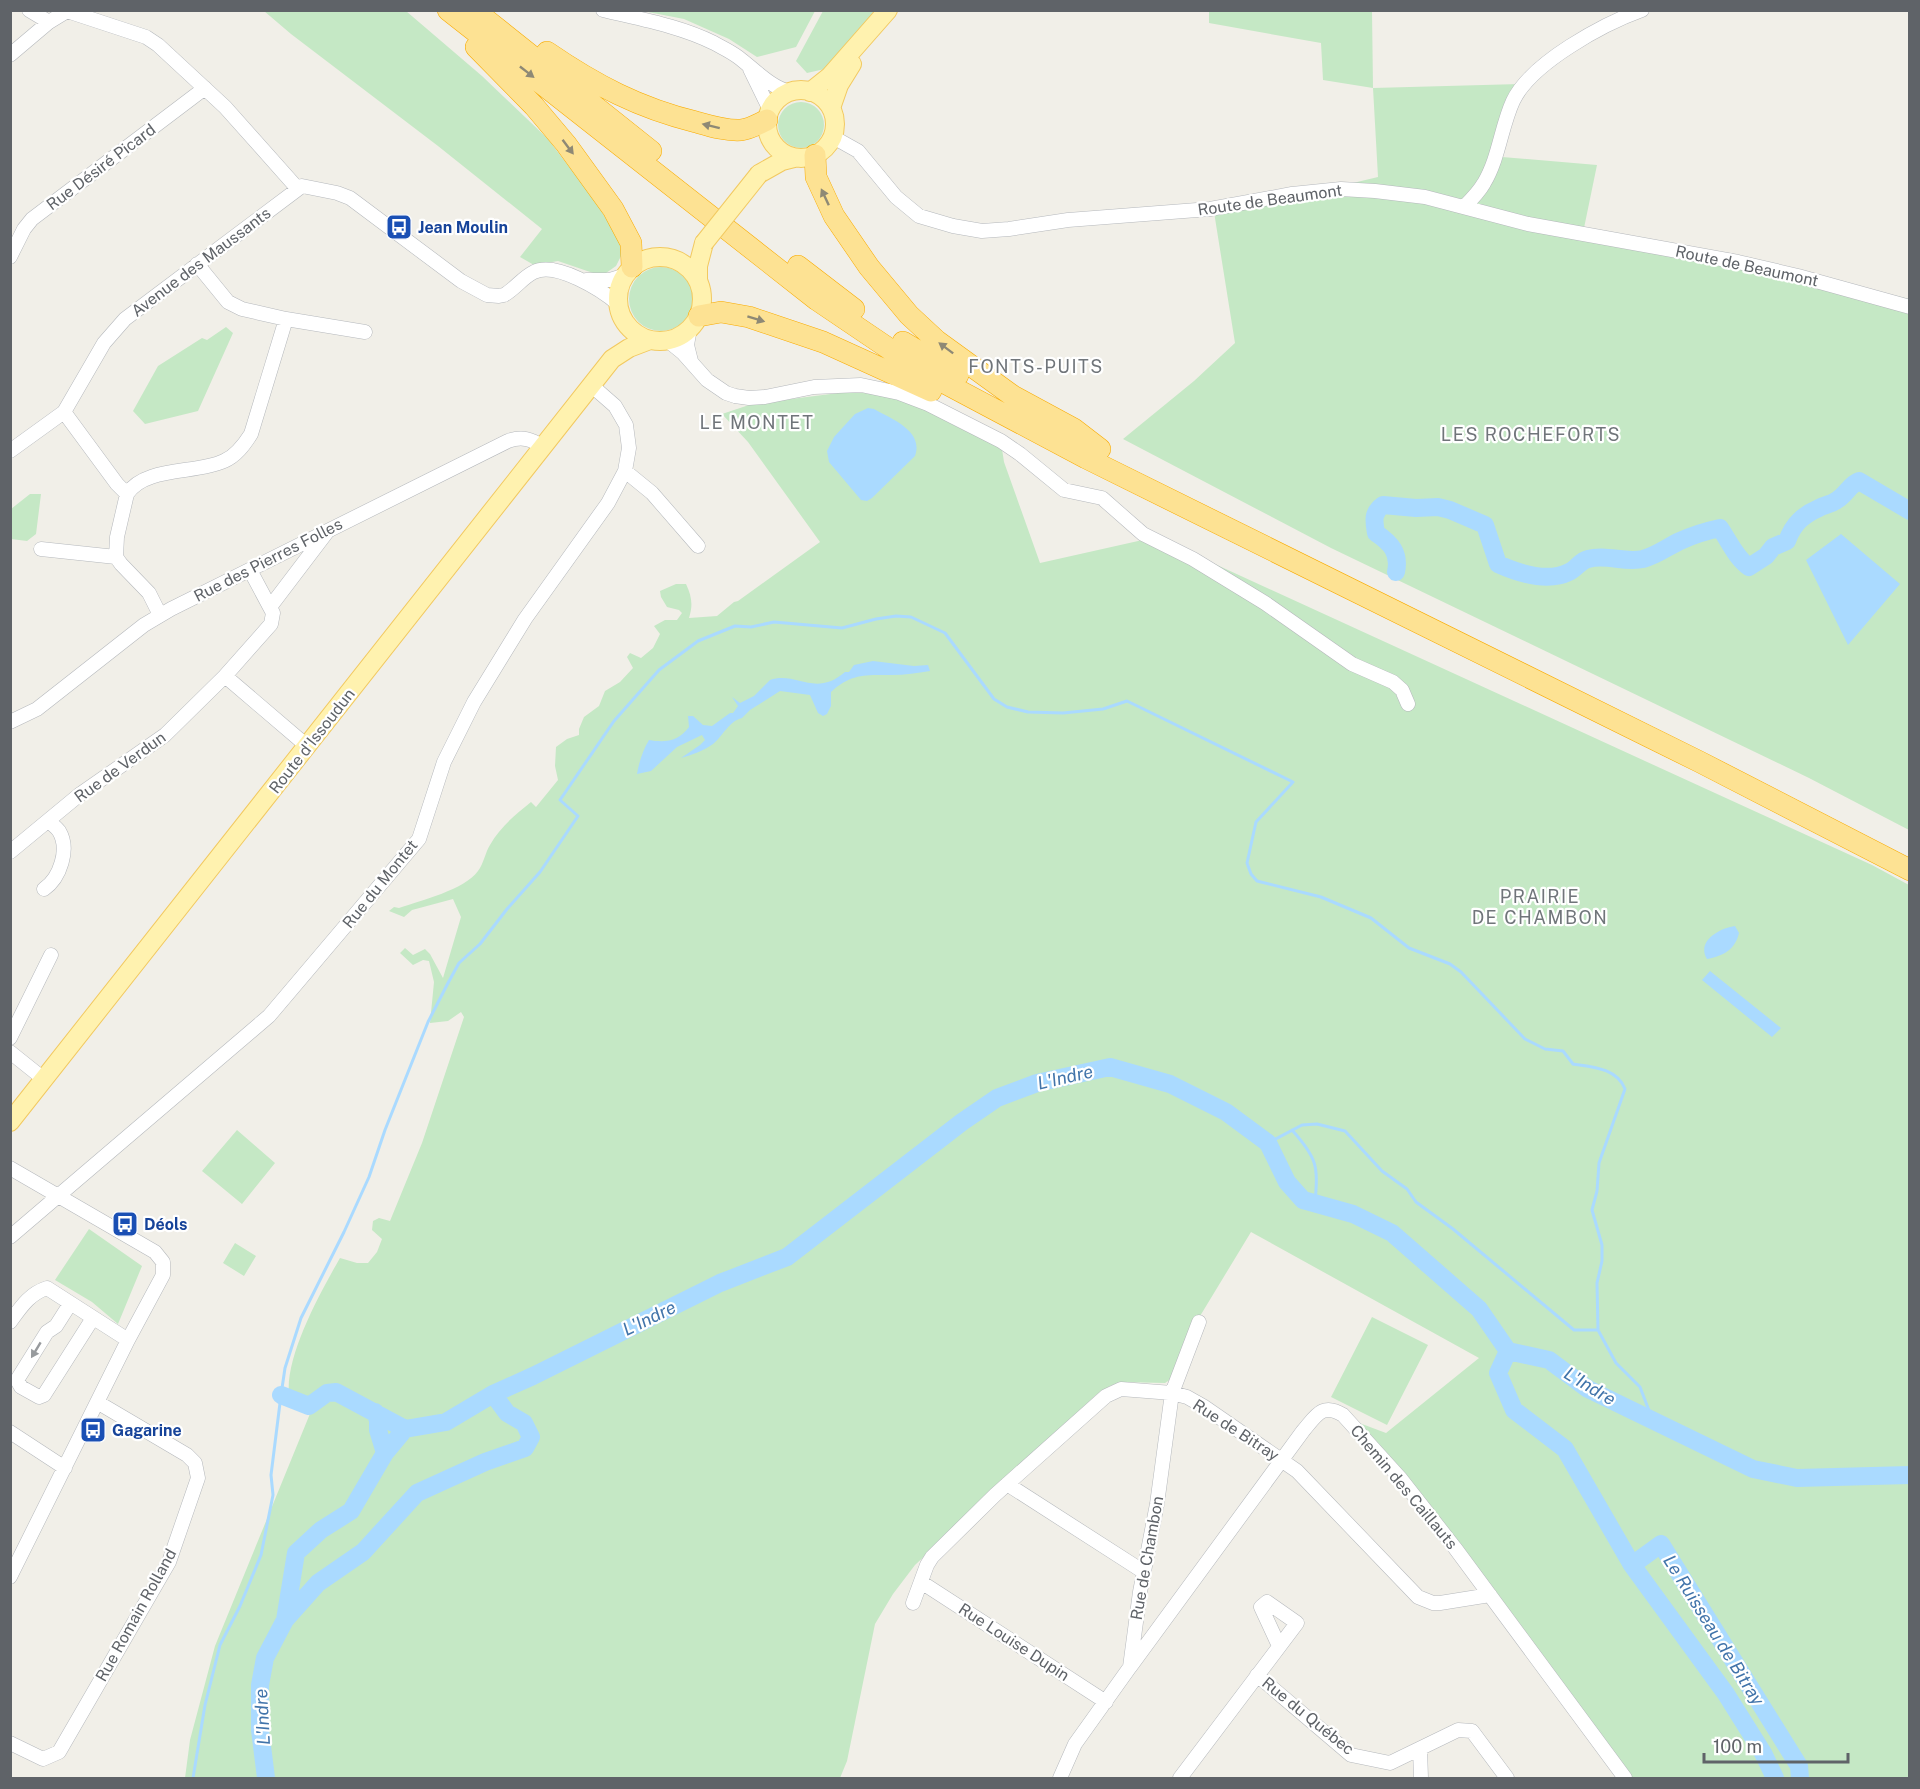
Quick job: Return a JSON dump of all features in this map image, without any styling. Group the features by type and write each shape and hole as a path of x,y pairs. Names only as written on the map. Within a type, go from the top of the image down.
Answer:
{"highway":[{"path":"435,10 501,71 566,144 613,209 631,243 629,271"},
{"path":"448,10 817,300 922,371 1055,442 1700,762 1910,870"},
{"path":"474,10 695,186 865,317 991,395 1910,855"},
{"path":"487,10 568,67 635,104 673,117 721,128 741,130 768,122"},
{"path":"815,155 816,177 834,216 869,267 909,315 937,340 1013,396 1074,429 1100,449"},
{"path":"694,322 721,312 749,317 823,342 995,422 1055,442"}],"main road":[{"path":"810,92 830,76 888,10"},
{"path":"831,108 839,85 874,28"},
{"path":"704,243 698,279 702,297 694,322 675,338 658,340 634,332 620,311 619,289 629,271 644,260 658,257 673,258 704,243 759,174 782,161 815,155 829,144 833,137 834,118 826,101 810,92 790,92 779,98 768,122 759,174"},
{"path":"768,122 771,142 783,154 794,158"},
{"path":"673,258 691,270 698,279"},
{"name":"Route d'Issoudun","path":"609,363 619,339 620,311"},
{"name":"Route d'Issoudun","path":"10,1122 609,363 629,348 658,340"}],"street":[{"path":"29,10 49,22"},
{"path":"603,10 675,28 712,42 738,57 750,69 781,90 790,92"},
{"path":"1464,207 1484,183 1506,118 1520,89 1566,49 1605,26 1642,10"},
{"path":"10,55 49,22 67,11 146,37 158,45 225,107 301,188 350,198 446,270 488,295 504,295 537,270 559,272 602,291 620,311"},
{"path":"750,69 768,122"},
{"name":"Rue Désiré Picard","path":"10,258 24,229 32,219 205,88"},
{"name":"Route de Beaumont","path":"833,137 858,151 896,197 919,216 953,226 982,231 1068,220 1210,209 1292,194 1341,189 1374,190 1425,197 1528,224 1738,262 1910,307"},
{"name":"Avenue des Maussants","path":"10,451 64,412 104,343 125,320 301,188"},
{"path":"197,264 228,302 242,309 365,332"},
{"path":"581,280 605,281 629,271"},
{"path":"160,615 146,589 116,557 117,537 127,494 134,485 146,479 224,461 240,450 251,434 286,319"},
{"path":"694,322 687,350 694,366"},
{"path":"658,340 680,350 707,380 726,393 743,397 765,397 814,387 861,385 899,393 928,404 1000,441 1020,454 1064,490 1102,498 1143,534 1193,559 1265,603 1352,664 1393,682 1402,690 1408,704"},
{"name":"Rue du Montet","path":"10,1237 269,1016 418,839 444,762 474,702 525,619 608,502 625,471 629,448 626,425 615,406 591,385"},
{"path":"64,412 117,484 127,494"},
{"name":"Rue des Pierres Folles","path":"10,722 37,709 160,615 514,439 526,438 543,447"},
{"path":"625,471 652,493 698,546"},
{"name":"Rue de Verdun","path":"10,852 79,795 165,735 225,676 272,622 274,616 270,607 330,529"},
{"path":"42,549 116,557"},
{"path":"250,570 270,607"},
{"path":"225,676 307,746"},
{"path":"44,889 55,878 63,854 63,843 59,832 48,821"},
{"path":"10,1038 51,955"},
{"path":"10,1052 45,1080"},
{"path":"10,1168 58,1198 155,1252 163,1262 163,1275 128,1340 10,1577"},
{"path":"10,1322 23,1304 36,1292 47,1288 128,1340"},
{"path":"70,1304 56,1326 47,1332 14,1381 21,1387 39,1397 44,1395 93,1318"},
{"name":"Rue de Chambon","path":"1060,1779 1070,1751 1130,1666 1157,1504 1172,1393 1199,1322"},
{"name":"Rue de Bitray","path":"913,1603 932,1557 1007,1484 1112,1392 1121,1389 1172,1393 1187,1397 1281,1459 1297,1471 1418,1597 1433,1603 1490,1594"},
{"name":"Rue Romain Rolland","path":"10,1743 43,1759 59,1752 168,1562 198,1478 195,1463 187,1455 97,1402"},
{"name":"Chemin des Caillauts","path":"1130,1666 1281,1459 1320,1412 1328,1409 1343,1415 1401,1479 1490,1594 1625,1779"},
{"path":"10,1432 65,1468"},
{"path":"1007,1484 1144,1572"},
{"name":"Rue Louise Dupin","path":"921,1582 1106,1702"},
{"path":"1180,1779 1279,1646"},
{"name":"Rue du Québec","path":"1257,1675 1351,1755 1390,1763 1458,1730 1472,1731 1507,1779"},
{"path":"1420,1749 1421,1779"}],"green space":[{"path":"264,11 406,11 482,76 548,139 598,205 624,250 616,266 606,273 596,274 558,261 534,265 520,257 542,229"},
{"path":"643,11 815,11 796,47 757,57 729,39 684,19"},
{"path":"823,11 878,11 829,68 807,73 796,61"},
{"path":"1209,11 1372,11 1373,88 1323,80 1321,43 1209,23"},
{"path":"1520,84 1518,103 1502,157 1597,165 1584,228 1705,249 1909,299 1909,830 1809,778 1331,548 1123,439 1194,381 1235,343 1214,212 1290,198 1378,177 1373,88"},
{"path":"801,102 817,109 824,125 817,141 801,148 785,141 778,125 785,109"},
{"path":"655,267 667,267 684,276 691,287 693,299 691,311 684,322 667,331 655,331 643,326 634,317 629,305 629,293 634,281 643,272"},
{"path":"226,327 233,333 198,411 145,424 133,411 158,366 202,338 207,340"},
{"path":"846,392 892,397 942,417 1002,449 1004,462 1040,563 1156,537 1872,865 1909,885 1909,1778 1631,1778 1354,1421 1386,1433 1479,1358 1251,1232 1194,1326 1174,1377 1165,1383 1122,1382 1096,1395 915,1565 893,1594 875,1624 847,1761 840,1778 185,1778 190,1740 215,1646 316,1399 308,1401 289,1394 289,1379 298,1343 314,1306 340,1258 357,1263 368,1263 377,1252 382,1239 372,1230 373,1221 379,1218 390,1221 422,1143 464,1017 461,1012 448,1021 430,1023 434,982 429,961 423,960 413,965 400,953 405,948 413,955 425,949 443,978 461,917 453,899 412,910 404,917 389,911 394,907 399,908 442,894 472,878 503,827 531,802 536,807 558,780 555,766 556,747 567,739 579,735 584,717 599,706 605,691 620,682 633,668 627,657 630,653 641,658 653,648 660,634 654,626 665,620 677,620 682,613 667,607 660,591 676,584 686,584 691,601 689,618 717,616 820,542 748,442 722,414 752,404"},
{"path":"30,494 41,494 36,534 27,541 11,539 11,509"},
{"path":"237,1130 275,1163 242,1204 202,1171"},
{"path":"89,1229 142,1266 118,1324 92,1302 55,1280"},
{"path":"235,1243 256,1256 244,1276 223,1263"},
{"path":"1372,1317 1428,1345 1387,1425 1331,1397"}],"water":[{"path":"868,408 874,409 905,427 911,433 917,447 915,456 867,501 861,500 829,462 827,451 834,437 855,414"},
{"path":"1841,534 1900,584 1848,645 1806,560"},
{"path":"873,661 914,666 928,665 930,671 852,678 831,692 831,706 827,714 823,716 818,713 810,695 780,691 733,722 717,741 709,746 681,758 705,740 702,735 677,747 651,771 637,774 649,740 666,741 681,735 689,727 688,716 693,716 703,725 712,726 733,713 738,706 732,697 740,703 754,696 770,680 779,678 815,684 824,683 849,672 854,665"},
{"path":"1735,926 1739,933 1735,944 1723,954 1707,959 1704,952 1711,936 1723,929"},
{"path":"1710,971 1781,1028 1772,1037 1702,980"}],"waterway":[{"path":"1396,572 1397,559 1393,549 1376,533 1375,514 1383,505 1438,507 1485,525 1498,564 1514,571 1542,577 1560,575 1571,571 1585,560 1595,558 1643,559 1675,543 1720,528 1736,554 1749,567 1766,556 1773,547 1787,541 1792,530 1803,517 1835,501 1859,481 1910,511"},
{"path":"193,1778 205,1705 220,1645 240,1606 261,1555 273,1495 271,1475 285,1368 301,1318 369,1177 428,1022 459,963 480,944 540,872 578,816 560,800 614,721 659,670 698,641 735,626 751,627 774,622 842,628 876,619 896,616 911,617 945,633 994,699 1007,707 1028,712 1063,713 1103,709 1127,701 1293,782 1256,822 1247,863 1251,874 1257,881 1321,897 1371,918 1409,948 1450,964 1461,972 1525,1039 1545,1049 1563,1051 1573,1064 1610,1073 1621,1082 1625,1089 1599,1163 1597,1191 1592,1210 1602,1245 1602,1261 1597,1283 1598,1330 1616,1363 1640,1387 1653,1421"},
{"name":"L'Indre","path":"285,1620 296,1553 321,1530 351,1511 385,1453 405,1429 446,1422 493,1394 720,1283 787,1257 962,1122 997,1098 1037,1083 1110,1067 1170,1084 1226,1112 1268,1143 1287,1182 1303,1200 1353,1214 1392,1233 1479,1309 1508,1351 1549,1360 1588,1389 1753,1469 1797,1478 1910,1475"},
{"name":"L'Indre","path":"1268,1143 1302,1125 1317,1124 1345,1131 1382,1171 1407,1189 1416,1202 1453,1229 1574,1330 1598,1330"},
{"name":"L'Indre","path":"1292,1130 1307,1148 1314,1164 1315,1204"},
{"name":"Le Ruisseau de Bitray","path":"1508,1351 1498,1373 1514,1410 1565,1449 1632,1565 1661,1544 1799,1766 1800,1778"},
{"path":"281,1395 309,1406 327,1393 336,1392 405,1429"},
{"name":"L'Indre","path":"266,1778 260,1730 260,1685 265,1658 285,1620 318,1583 363,1552 417,1493 485,1462 525,1448 531,1437 524,1423 507,1413 493,1394"},
{"path":"375,1412 385,1453"},
{"name":"Le Ruisseau de Bitray","path":"1632,1565 1726,1694 1763,1753 1775,1778"}],"place":[{"name":"Jean Moulin","path":"399,227"},
{"name":"Déols","path":"125,1224"},
{"name":"Gagarine","path":"93,1430"}],"district":[{"name":"FONTS-PUITS","path":"1036,366"},
{"name":"LE MONTET","path":"757,422"},
{"name":"LES ROCHEFORTS","path":"1531,434"},
{"name":"PRAIRIE DE CHAMBON","path":"1540,906"}]}
